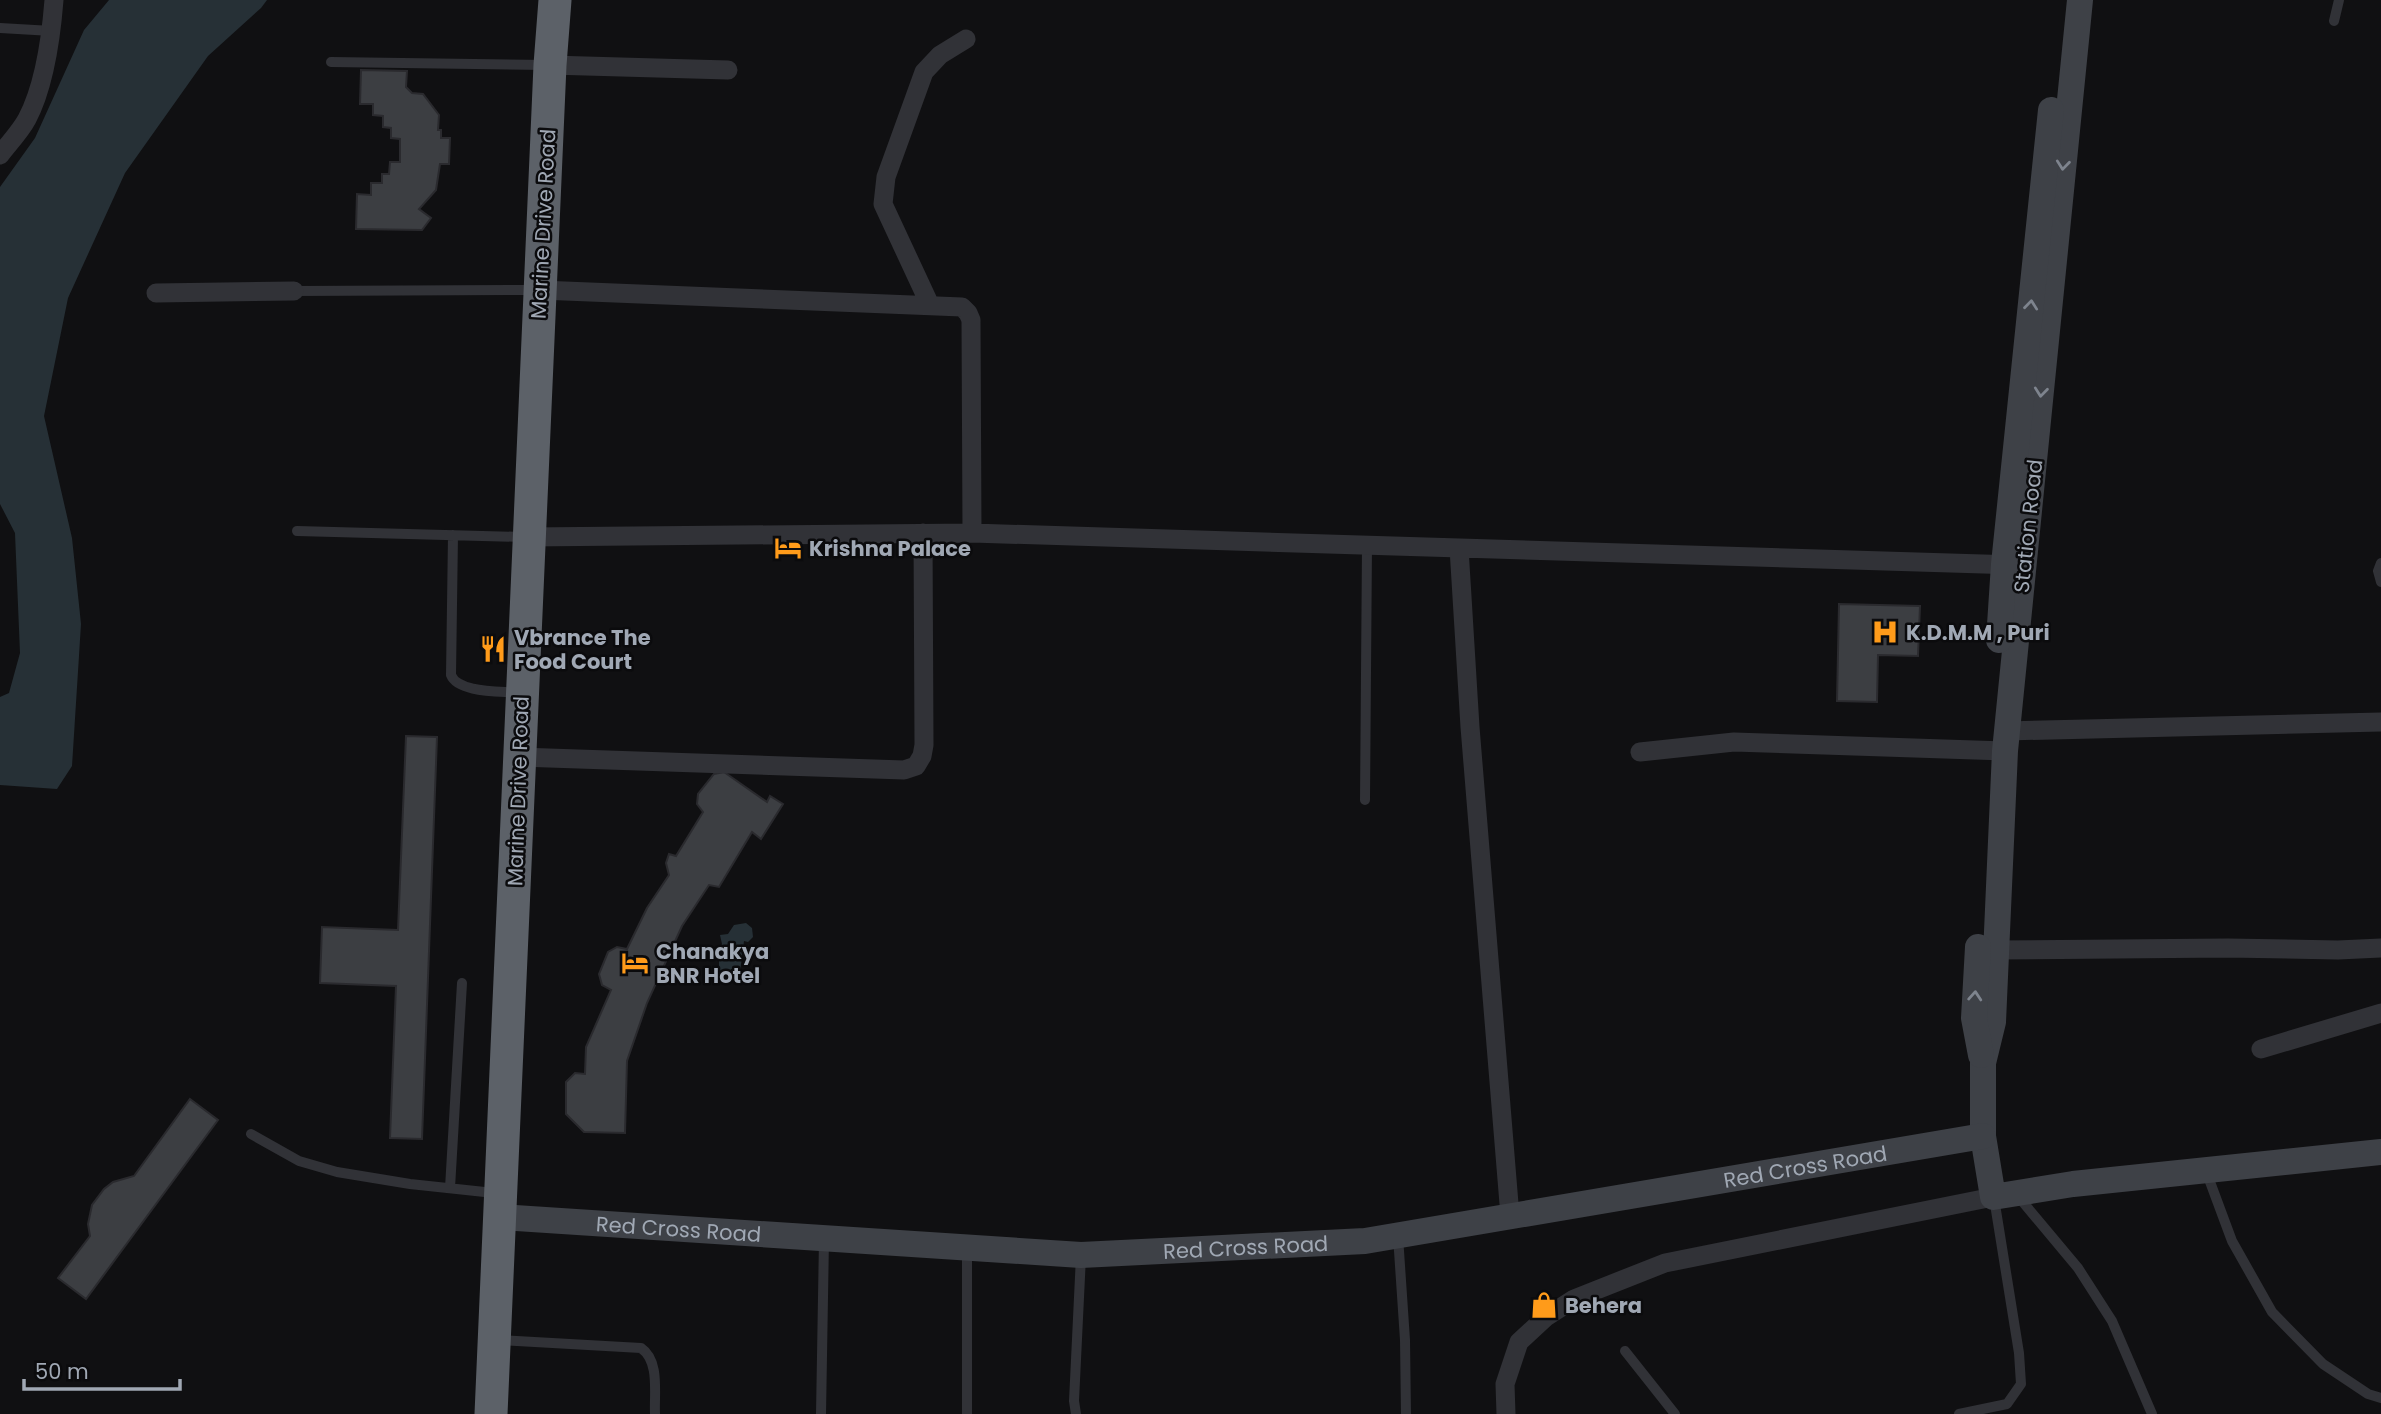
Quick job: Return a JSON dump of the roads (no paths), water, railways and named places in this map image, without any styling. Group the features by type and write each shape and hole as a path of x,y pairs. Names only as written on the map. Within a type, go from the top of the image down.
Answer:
{"highway":[{"name":"Marine Drive Road","path":"491,1414 528,537 555,0"}],"main road":[{"path":"2014,565 2062,0"},
{"name":"Station Road","path":"2004,1195 1983,1136 1983,1063 1993,1022 2000,744 2014,565 2080,0"},
{"path":"1983,1063 1974,1018 2000,744"},
{"name":"Red Cross Road","path":"501,1205 824,1238 1081,1255 1365,1241 1983,1136"},
{"path":"2004,1195 2206,1169 2381,1152"}],"street":[{"path":"0,155 27,118 44,66 54,0"},
{"path":"930,305 883,204 886,177 924,72 940,55 966,39"},
{"path":"550,65 728,70"},
{"path":"540,290 962,307 971,320 972,533"},
{"path":"156,293 294,291"},
{"path":"519,757 904,770 916,766 924,746 923,533"},
{"path":"528,537 972,533 2014,565"},
{"path":"1459,548 1470,727 1510,1216"},
{"path":"1640,752 1734,742 2000,744 2381,722"},
{"path":"1996,950 2381,948"},
{"path":"2261,1049 2381,1013"},
{"path":"1506,1414 1505,1384 1519,1342 1546,1317 1574,1299 1665,1263 2004,1195"}],"lane":[{"path":"2334,21 2339,0"},
{"path":"0,28 51,31"},
{"path":"331,62 550,65"},
{"path":"294,291 540,290"},
{"path":"298,531 528,537"},
{"path":"453,535 453,681 461,686 477,689 522,693"},
{"path":"1365,800 1367,545"},
{"path":"2381,564 2378,571 2381,582"},
{"path":"450,1188 462,983"},
{"path":"251,1134 299,1161 337,1172 450,1188 501,1205"},
{"path":"2206,1169 2232,1241 2272,1312 2323,1364 2368,1394 2381,1398"},
{"path":"1959,1414 2007,1404 2021,1384 2004,1195"},
{"path":"2004,1195 2078,1268 2112,1321 2152,1414"},
{"path":"1398,1235 1405,1340 1406,1414"},
{"path":"821,1414 824,1238"},
{"path":"967,1248 967,1414"},
{"path":"1076,1414 1074,1401 1081,1255"},
{"path":"495,1339 641,1348 649,1353 653,1362 655,1414"},
{"path":"1625,1351 1675,1414"}],"place":[{"name":"Krishna Palace","path":"788,548"},
{"name":"K.D.M.M , Puri","path":"1885,632"},
{"name":"Vbrance The Food Court","path":"493,649"},
{"name":"Chanakya BNR Hotel","path":"635,963"},
{"name":"Behera","path":"1544,1305"}]}
